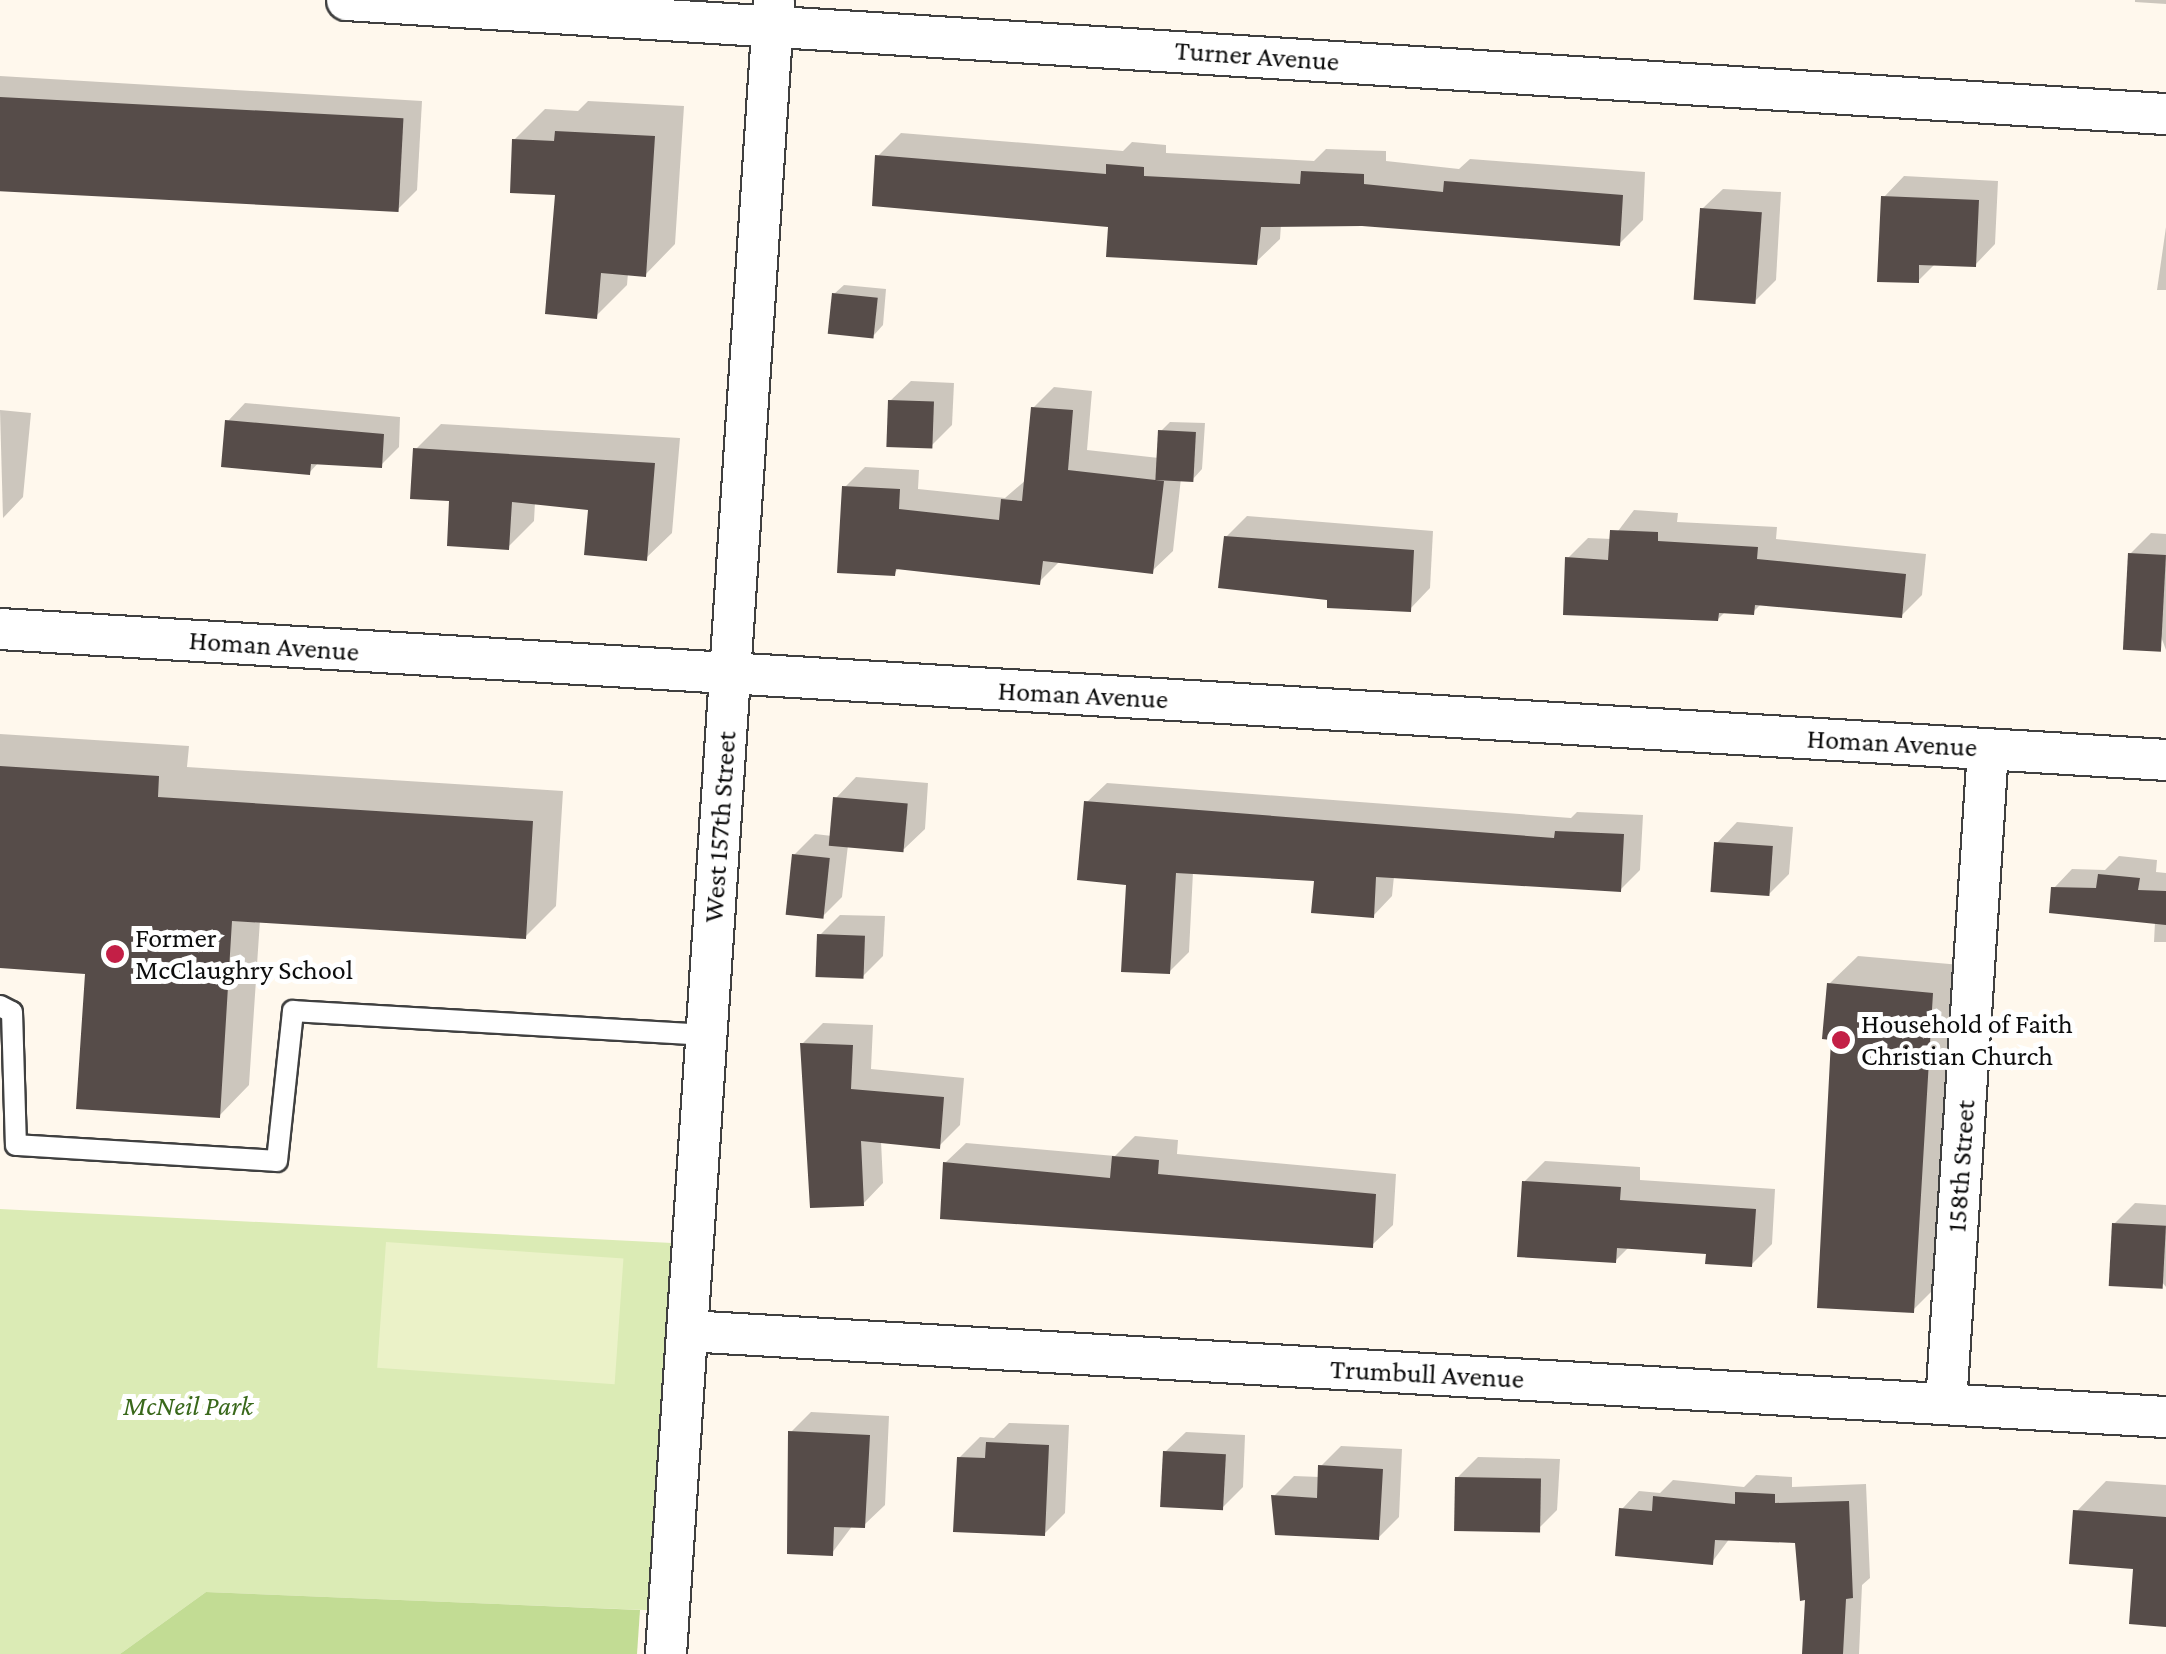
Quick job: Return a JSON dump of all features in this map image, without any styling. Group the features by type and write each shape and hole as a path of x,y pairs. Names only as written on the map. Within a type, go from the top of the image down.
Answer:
{"street":[{"name":"Turner Avenue","path":"347,0 773,12 2166,114"},
{"name":"West 157th Street","path":"666,1654 773,12"},
{"name":"Homan Avenue","path":"0,629 2166,760"},
{"name":"158th Street","path":"1946,1404 1988,749"},
{"name":"Trumbull Avenue","path":"687,1331 2166,1417"}],"lane":[{"path":"0,1006 12,1012 16,1145 277,1160 293,1010 706,1035"}],"green space":[{"name":"McNeil Park","path":"0,1209 692,1244 669,1611 206,1592 120,1654 0,1654"},
{"path":"386,1242 623,1259 615,1384 377,1368"},
{"path":"206,1592 640,1610 637,1654 120,1654"}],"building":[{"path":"0,97 403,118 399,212 0,191"},
{"path":"555,131 655,136 646,277 601,273 597,319 545,314 555,195 510,193 512,139 554,141"},
{"path":"875,155 1106,174 1106,164 1144,167 1144,176 1300,184 1301,171 1364,174 1364,184 1443,192 1444,181 1623,195 1620,246 1362,226 1261,227 1257,265 1106,257 1108,227 872,206"},
{"path":"1881,196 1979,200 1976,267 1919,265 1919,283 1877,282"},
{"path":"1700,208 1762,212 1755,304 1694,300"},
{"path":"832,293 878,298 873,339 828,334"},
{"path":"888,400 934,402 932,449 886,447"},
{"path":"1031,407 1073,410 1068,470 1164,481 1153,574 1043,561 1040,585 896,569 895,576 837,573 842,486 900,489 899,509 999,520 1001,499 1022,501"},
{"path":"225,420 384,434 382,468 311,464 310,475 221,467"},
{"path":"1158,430 1196,432 1193,482 1155,480"},
{"path":"413,448 655,463 647,561 584,555 588,510 512,502 509,550 447,546 449,501 410,499"},
{"path":"1610,530 1658,532 1658,541 1758,547 1757,559 1906,574 1902,618 1755,605 1754,615 1719,613 1718,621 1563,615 1565,557 1608,560"},
{"path":"1224,536 1414,550 1411,612 1327,608 1327,600 1218,588"},
{"path":"2128,553 2166,555 2161,652 2123,650"},
{"name":"Former McClaughry School","path":"0,766 159,776 158,797 533,821 526,939 232,921 220,1118 76,1109 85,974 0,968"},
{"path":"833,797 908,804 903,852 829,846"},
{"path":"1084,801 1554,838 1555,831 1624,834 1621,892 1376,877 1374,918 1311,913 1314,881 1176,873 1170,974 1121,972 1126,885 1077,880"},
{"path":"1714,842 1773,846 1769,896 1711,892"},
{"path":"792,854 830,858 823,919 786,915"},
{"path":"2098,874 2140,878 2138,890 2166,891 2166,925 2049,913 2051,887 2096,888"},
{"path":"817,934 865,936 863,979 815,977"},
{"path":"1827,983 1933,993 1914,1313 1817,1308 1831,1040 1822,1039"},
{"path":"800,1043 853,1045 851,1089 944,1097 940,1149 861,1141 864,1206 810,1208"},
{"path":"1112,1156 1159,1160 1158,1174 1376,1194 1373,1248 940,1219 943,1162 1110,1178"},
{"path":"1522,1181 1621,1187 1620,1200 1756,1209 1752,1267 1705,1264 1706,1254 1617,1248 1616,1263 1517,1257"},
{"path":"2112,1223 2166,1226 2163,1289 2109,1286"},
{"path":"788,1431 870,1435 865,1528 834,1527 833,1556 787,1554"},
{"path":"986,1442 1049,1445 1045,1536 953,1532 957,1457 985,1458"},
{"path":"1163,1451 1226,1454 1223,1510 1160,1507"},
{"path":"1318,1465 1383,1469 1379,1540 1275,1535 1271,1495 1317,1498"},
{"path":"1455,1477 1541,1479 1540,1532 1454,1531"},
{"path":"1735,1492 1775,1494 1775,1503 1849,1501 1853,1598 1846,1599 1843,1654 1802,1654 1805,1600 1800,1601 1795,1543 1715,1540 1713,1565 1615,1556 1619,1508 1652,1511 1653,1496 1735,1504"},
{"path":"2073,1510 2166,1517 2166,1627 2129,1624 2133,1569 2069,1564"}],"place":[{"name":"Former McClaughry School","path":"115,954"},
{"name":"Household of Faith Christian Church","path":"1841,1040"}]}
